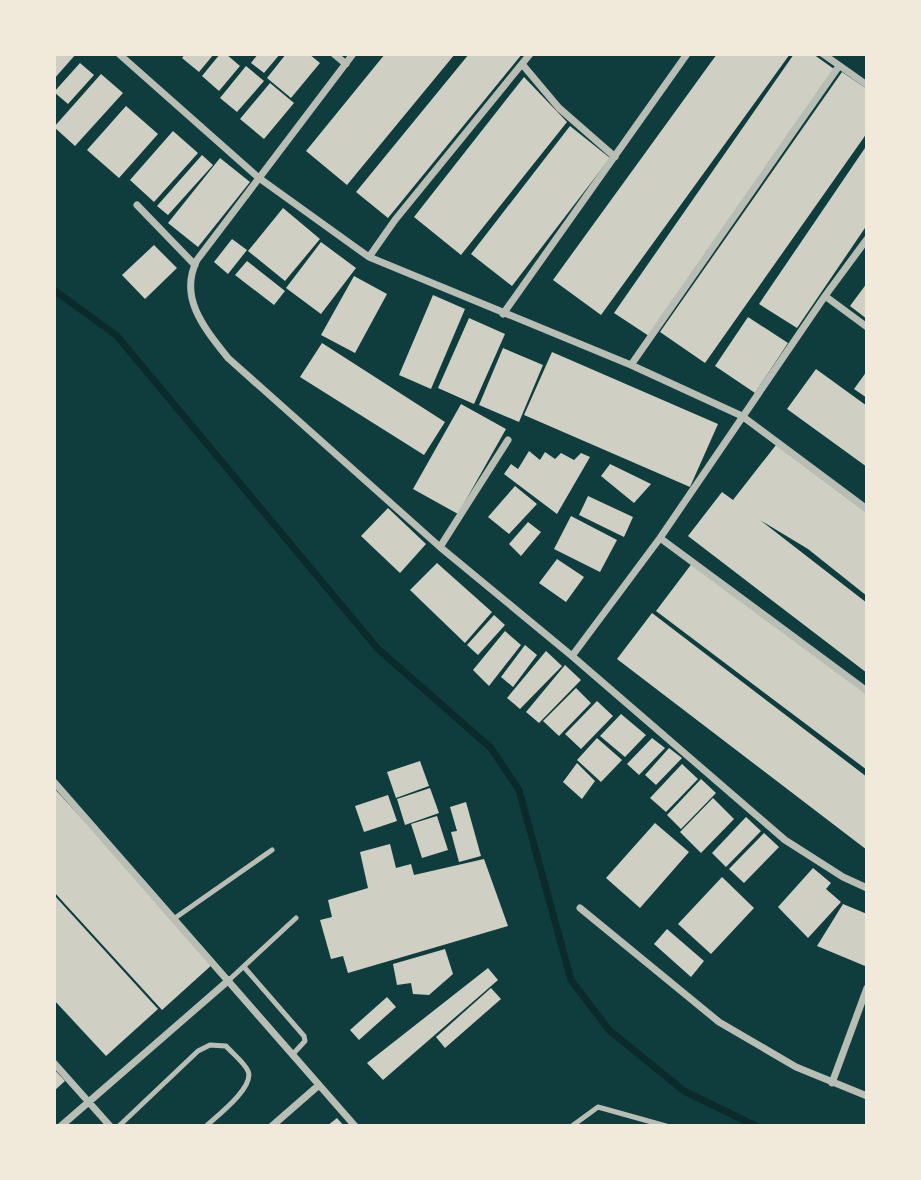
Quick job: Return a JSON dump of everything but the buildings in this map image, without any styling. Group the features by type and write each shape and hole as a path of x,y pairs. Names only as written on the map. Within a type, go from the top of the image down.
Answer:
{"street":[{"path":"119,54 259,178 369,257 631,365 742,416 867,509"},
{"path":"334,54 345,64"},
{"path":"353,54 221,227 191,272 193,307 207,332 228,358 440,547 572,656 785,840 843,877 867,888"},
{"path":"369,257 395,220 530,54"},
{"path":"503,314 687,54"},
{"path":"822,54 867,85"},
{"path":"522,64 559,108 615,156"},
{"path":"631,365 839,66"},
{"path":"137,205 195,265"},
{"path":"572,656 660,538 867,239"},
{"path":"825,296 867,327"},
{"path":"440,547 508,440"},
{"path":"660,538 867,691"},
{"path":"54,782 355,1126"},
{"path":"580,908 719,1023 796,1067 867,1096"},
{"path":"61,1126 229,980"},
{"path":"832,1083 867,988"},
{"path":"54,1063 110,1126"},
{"path":"272,1126 319,1085"}],"lane":[{"path":"175,918 272,850"},
{"path":"229,980 296,918"},
{"path":"243,967 304,1036 305,1041 293,1054"},
{"path":"119,1126 198,1051 210,1045 226,1046 248,1071 248,1082 239,1095 206,1126"},
{"path":"572,1126 598,1107 666,1126"}],"waterway":[{"path":"54,290 117,336 378,649 491,748 519,790 571,980 609,1030 684,1091 756,1126"}]}
